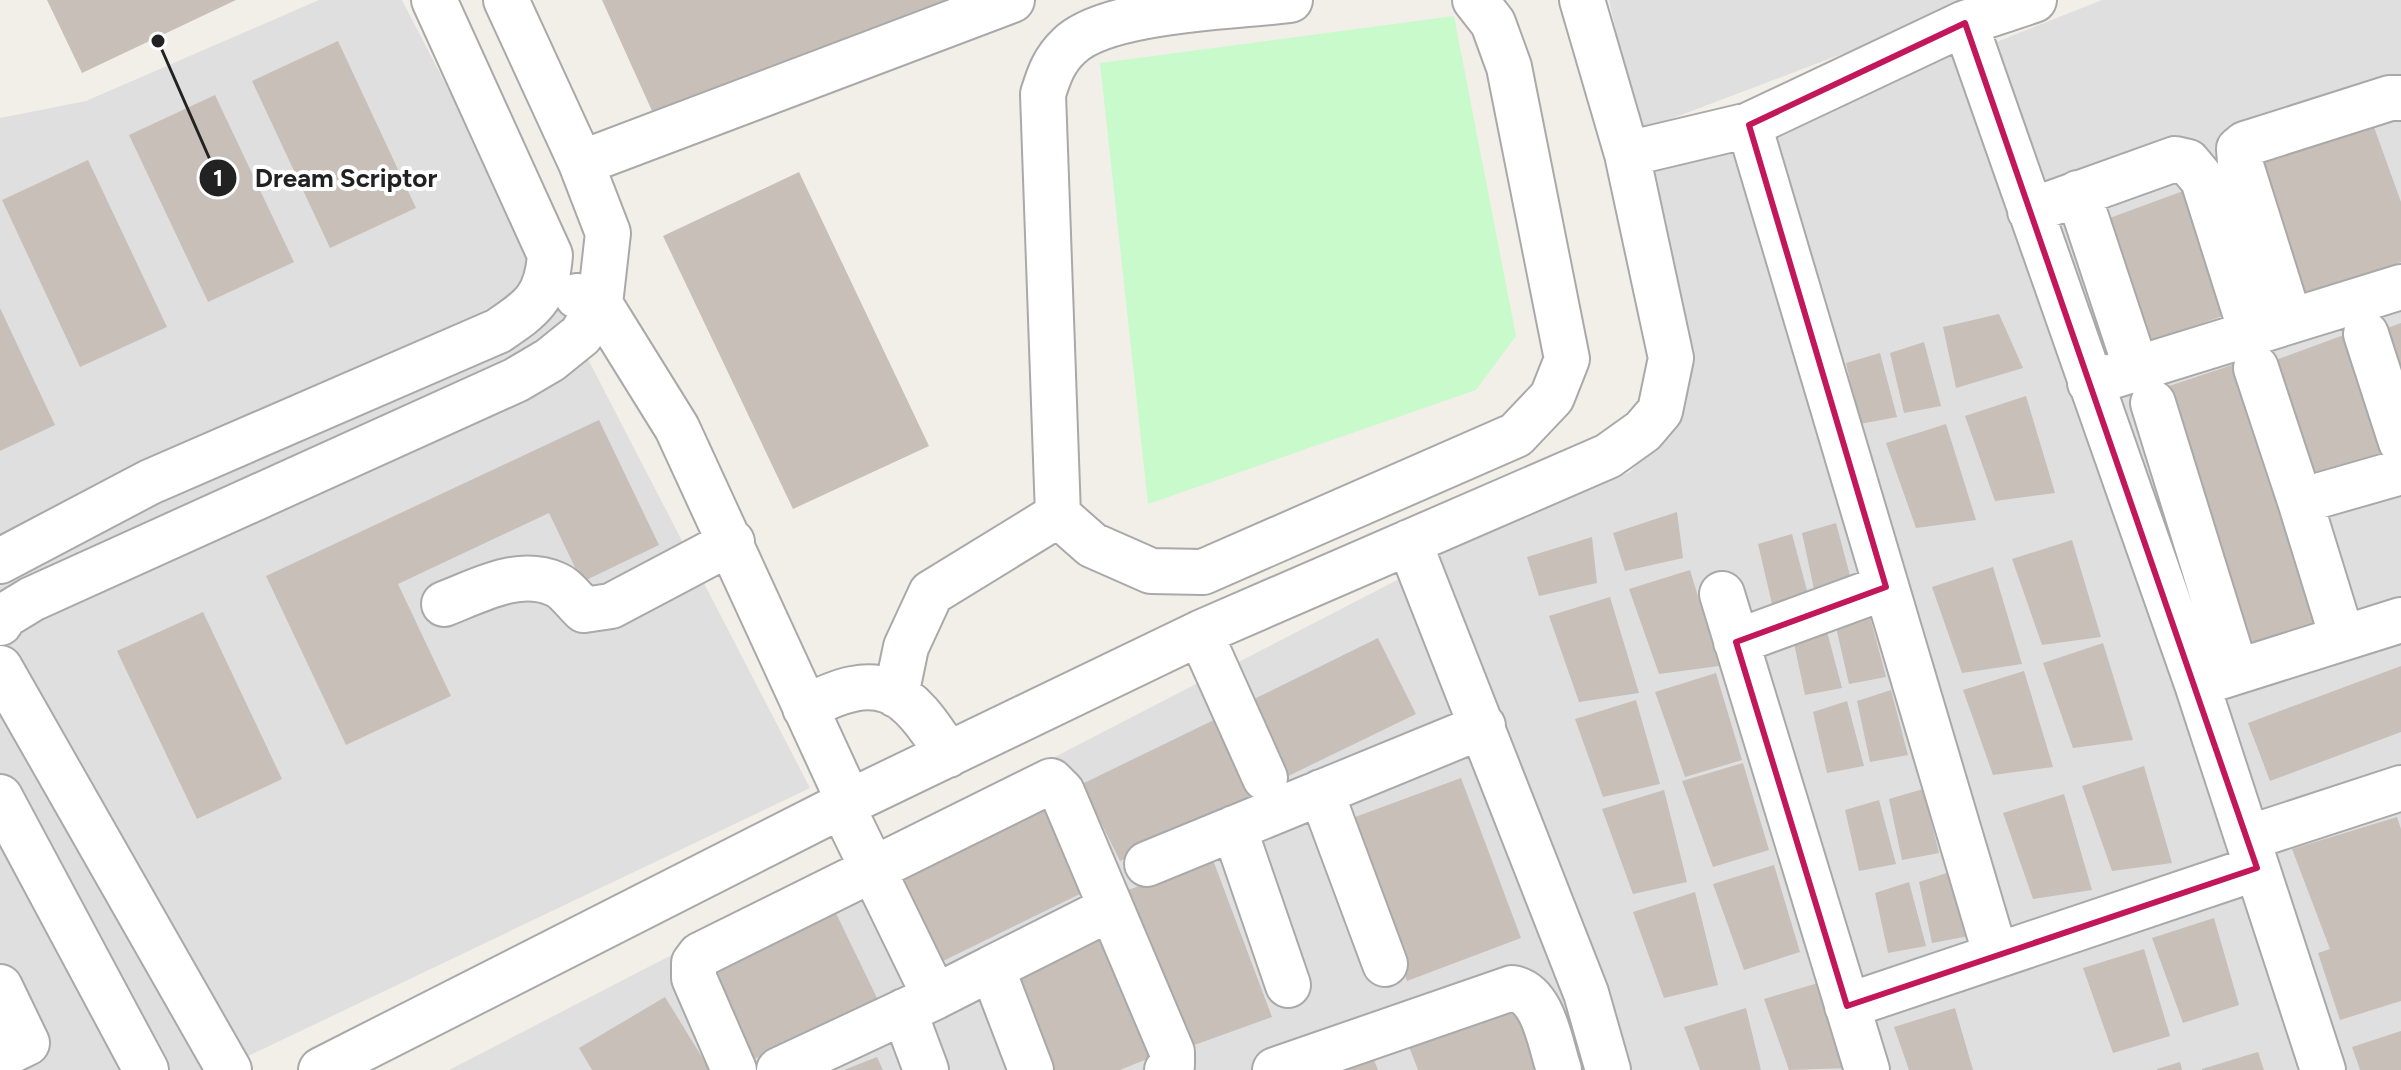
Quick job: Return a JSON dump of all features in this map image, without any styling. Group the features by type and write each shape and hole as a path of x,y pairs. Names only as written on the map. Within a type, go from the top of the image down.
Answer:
{"street":[{"path":"0,561 150,482 498,331 528,311 548,285 550,255 434,0"},
{"path":"0,623 4,616 32,599 516,380 550,360 581,335 600,304 608,233 581,163 506,0"},
{"path":"581,163 1012,0"},
{"path":"1290,0 1108,22 1070,44 1052,65 1043,94 1058,515 1092,545 1151,571 1203,572 1516,435 1552,397 1567,359 1509,67 1493,23 1475,0"},
{"path":"321,1070 846,804 1200,633 1608,456 1643,431 1660,411 1671,358 1627,154 1582,0"},
{"path":"1627,154 1749,125 1965,23 2034,0"},
{"path":"1965,23 2090,383 2216,678"},
{"path":"2342,637 2300,501 2266,340 2239,149 2245,144 2390,98 2401,98"},
{"path":"1749,125 1996,956"},
{"path":"2030,211 2175,159 2188,162 2203,180 2266,340"},
{"path":"2078,193 2144,386 2216,678 2252,853 2323,1070"},
{"path":"548,285 600,304 677,428 732,542 873,870 920,1004 926,1070"},
{"path":"2090,383 2144,386 2401,287"},
{"path":"2366,334 2401,442"},
{"path":"2300,501 2401,472"},
{"path":"896,695 906,647 931,593 1058,515"},
{"path":"444,604 506,581 531,578 557,584 584,610 611,606 732,542"},
{"path":"1409,542 1586,993 1608,1070"},
{"path":"1736,642 1886,587"},
{"path":"1722,594 1867,1070"},
{"path":"2216,678 2401,620"},
{"path":"1200,633 1265,778"},
{"path":"0,668 229,1070"},
{"path":"805,708 839,690 866,685 896,695 922,713 948,755"},
{"path":"1147,864 1483,726"},
{"path":"734,1070 694,978 694,963 700,955 1051,781 1062,792 1172,1052 1172,1065 1167,1070"},
{"path":"1847,1006 1996,956 2252,853 2401,788"},
{"path":"1321,792 1385,964"},
{"path":"0,797 146,1070"},
{"path":"1234,828 1288,985"},
{"path":"779,1070 920,1004 1111,908"},
{"path":"992,968 1031,1070"},
{"path":"0,987 27,1043 0,1056"},
{"path":"1275,1070 1382,1053 1512,988 1521,989 1536,1002 1559,1070"}],"highlighted area":[{"path":"1965,23 2257,868 1847,1006 1736,642 1886,587 1749,125"}],"shaded area":[{"path":"319,0 402,0 810,788 219,1070 0,1070 0,118 86,101"},
{"path":"1609,0 1985,0 1639,131"},
{"path":"2102,0 2401,0 2401,1070 2336,1070 1994,43"},
{"path":"1959,40 2301,1070 1626,1070 1428,552 1630,472 1660,437 1643,160"},
{"path":"1403,577 1570,997 1590,1070 449,1070"}],"green space":[{"path":"1454,16 1516,336 1476,390 1148,504 1100,63"}],"building":[{"path":"47,0 236,0 82,73"},
{"path":"602,0 983,0 657,122"},
{"path":"338,41 416,208 330,248 252,81"},
{"path":"215,95 294,262 208,302 129,135"},
{"path":"2370,116 2401,202 2401,262 2295,299 2246,160"},
{"path":"88,160 167,327 80,367 2,200"},
{"path":"799,172 929,446 793,509 663,236"},
{"path":"2186,190 2231,313 2140,345 2096,223"},
{"path":"0,308 55,425 0,451"},
{"path":"1999,314 2023,368 1956,388 1943,327"},
{"path":"2401,323 2401,405 2376,332"},
{"path":"2352,332 2397,455 2307,487 2262,365"},
{"path":"1924,342 1941,406 1904,413 1890,353"},
{"path":"1880,353 1897,417 1860,424 1846,363"},
{"path":"2241,362 2330,623 2243,651 2154,391"},
{"path":"2026,396 2055,493 1995,501 1965,416"},
{"path":"599,420 659,545 582,582 549,513 398,584 451,696 346,745 266,576"},
{"path":"1946,424 1976,520 1916,528 1886,443"},
{"path":"1677,512 1683,558 1625,571 1613,533"},
{"path":"1836,523 1853,587 1815,594 1802,533"},
{"path":"1792,534 1809,598 1772,604 1758,544"},
{"path":"1592,537 1597,583 1539,596 1527,557"},
{"path":"2072,540 2101,637 2042,645 2012,559"},
{"path":"1993,567 2022,664 1962,673 1932,587"},
{"path":"1690,570 1719,666 1659,674 1629,589"},
{"path":"1610,597 1639,693 1579,702 1549,616"},
{"path":"203,612 282,779 197,819 117,651"},
{"path":"1869,613 1886,677 1849,684 1835,623"},
{"path":"1825,624 1842,688 1805,695 1792,634"},
{"path":"1378,638 1416,714 1280,780 1242,705"},
{"path":"2103,643 2133,740 2073,748 2043,663"},
{"path":"2401,666 2401,732 2270,781 2248,723"},
{"path":"2024,671 2053,767 1993,775 1963,690"},
{"path":"1716,673 1742,760 1685,777 1655,692"},
{"path":"1891,690 1908,755 1870,762 1857,701"},
{"path":"1636,700 1660,784 1603,797 1575,719"},
{"path":"1847,701 1864,766 1827,773 1813,712"},
{"path":"1218,718 1256,794 1120,861 1082,784"},
{"path":"1743,763 1769,850 1713,867 1682,781"},
{"path":"2144,766 2172,863 2112,871 2082,786"},
{"path":"1461,778 1521,938 1407,981 1347,820"},
{"path":"1923,789 1939,853 1902,860 1889,799"},
{"path":"1664,790 1687,882 1633,894 1602,809"},
{"path":"2064,794 2092,890 2033,899 2003,813"},
{"path":"1039,797 1086,891 929,968 882,874"},
{"path":"1879,800 1896,864 1859,871 1845,810"},
{"path":"2397,817 2401,829 2401,1001 2340,1020 2318,953 2330,949 2292,849"},
{"path":"1213,860 1272,1017 1186,1048 1128,890"},
{"path":"1774,865 1800,952 1744,970 1713,884"},
{"path":"1953,871 1969,936 1932,943 1919,882"},
{"path":"1909,882 1926,946 1888,953 1875,893"},
{"path":"1695,892 1718,985 1664,998 1633,912"},
{"path":"832,905 878,1000 744,1064 699,970"},
{"path":"2214,918 2239,1005 2183,1023 2152,938"},
{"path":"1100,930 1152,1057 1120,1070 1037,1070 997,972"},
{"path":"2144,949 2170,1036 2113,1053 2083,968"},
{"path":"1825,981 1850,1068 1789,1070 1764,999"},
{"path":"1524,995 1553,1070 1418,1070 1403,1031"},
{"path":"665,997 710,1070 592,1070 579,1048"},
{"path":"1746,1008 1761,1070 1700,1070 1684,1027"},
{"path":"1955,1008 1973,1070 1909,1070 1894,1027"},
{"path":"2401,1031 2401,1070 2360,1070 2352,1047"},
{"path":"1367,1042 1378,1070 1292,1070"},
{"path":"2258,1052 2264,1070 2202,1070 2202,1069"},
{"path":"877,1057 883,1070 844,1070"},
{"path":"2180,1062 2182,1070 2157,1070 2157,1069"}],"place":[{"name":"Dream Scriptor","path":"158,41"}]}
